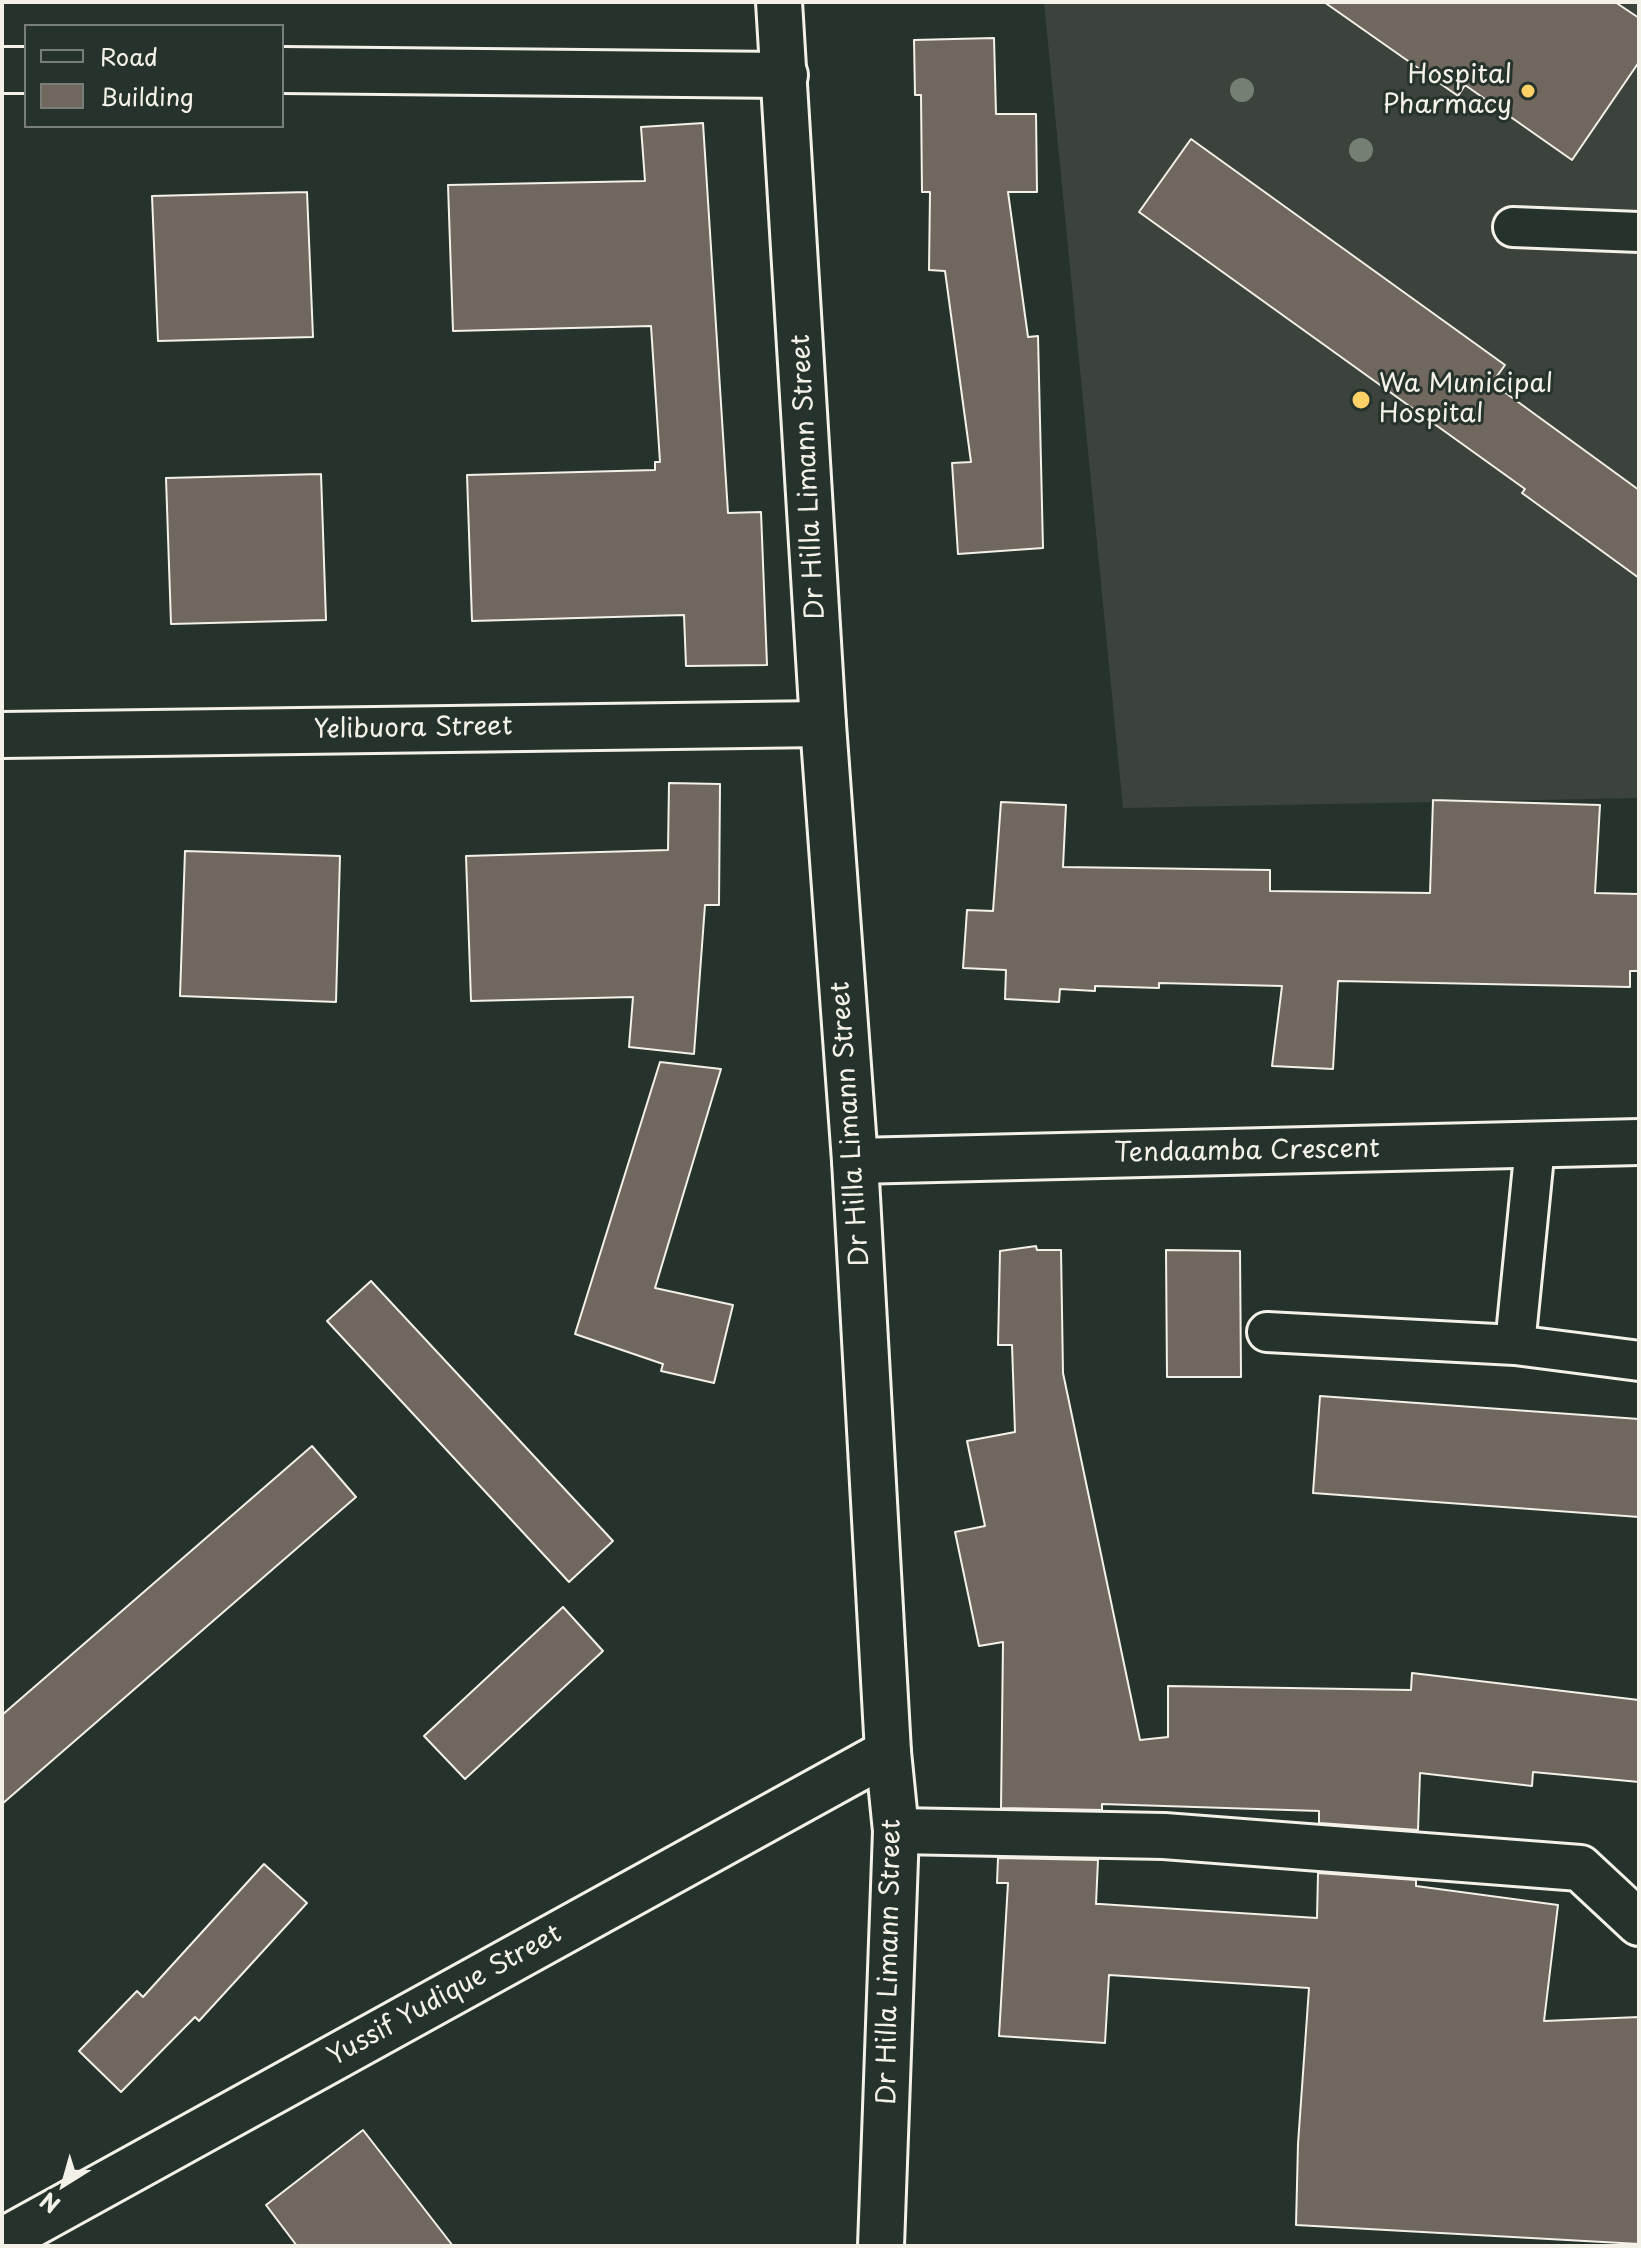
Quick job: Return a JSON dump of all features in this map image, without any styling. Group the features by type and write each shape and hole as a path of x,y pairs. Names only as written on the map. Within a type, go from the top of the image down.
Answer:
{"main road":[{"name":"Dr Hilla Limann Street","path":"779,2 823,724 855,1161 888,1752 896,1831 881,2246"},
{"path":"2,70 24,70"},
{"path":"284,70 785,75"},
{"name":"Yelibuora Street","path":"2,735 823,724"},
{"name":"Tendaamba Crescent","path":"855,1161 1639,1142"},
{"name":"Yussif Yudique Street","path":"2,2241 888,1752"},
{"path":"896,1831 1164,1836 1580,1868 1639,1923"}],"lane":[{"path":"1513,227 1639,232"},
{"path":"1515,1345 1535,1146"},
{"path":"1267,1332 1515,1345 1639,1361"}],"shaded area":[{"name":"Wa Municipal Hospital","path":"1044,2 1639,2 1639,798 1123,808"}],"building":[{"path":"1324,2 1615,2 1639,18 1639,62 1572,160 1465,85 1458,96"},
{"path":"994,38 996,114 1036,114 1037,192 1008,192 1028,337 1038,336 1043,548 958,554 952,463 971,462 945,271 929,270 930,192 922,192 921,95 915,95 914,40"},
{"path":"703,123 728,513 761,512 767,665 686,666 684,615 472,621 467,475 655,470 655,462 660,462 651,326 453,331 448,185 645,181 641,127"},
{"path":"1191,139 1505,365 1492,383 1639,490 1639,578 1522,493 1525,489 1139,212"},
{"path":"307,192 313,337 158,341 152,196"},
{"path":"321,474 326,620 171,624 166,478"},
{"path":"669,783 720,784 719,905 705,905 694,1054 629,1047 633,997 471,1001 466,856 668,850"},
{"path":"1433,800 1600,805 1595,893 1639,894 1639,971 1630,971 1630,987 1338,981 1333,1069 1272,1066 1282,986 1159,983 1159,988 1095,986 1095,991 1060,989 1059,1002 1005,999 1006,970 963,968 967,910 993,911 1001,802 1066,805 1063,867 1270,870 1270,891 1430,893"},
{"path":"185,851 340,856 336,1002 180,996"},
{"path":"660,1062 721,1069 655,1288 733,1305 714,1383 661,1371 663,1364 575,1334"},
{"path":"1036,1246 1037,1250 1061,1250 1063,1373 1140,1740 1168,1737 1168,1686 1411,1690 1412,1673 1639,1700 1639,1782 1533,1772 1532,1786 1420,1773 1418,1830 1319,1823 1319,1811 1102,1804 1102,1810 1001,1808 1003,1642 979,1646 955,1532 985,1526 967,1441 1015,1432 1012,1345 998,1345 1000,1251"},
{"path":"1166,1250 1240,1251 1241,1377 1167,1377"},
{"path":"371,1281 613,1541 569,1582 327,1321"},
{"path":"1320,1396 1639,1419 1639,1517 1313,1493"},
{"path":"312,1446 356,1497 2,1804 2,1715"},
{"path":"563,1607 603,1651 465,1779 424,1736"},
{"path":"998,1858 1098,1860 1096,1904 1317,1918 1318,1873 1416,1880 1416,1886 1558,1905 1544,2021 1639,2017 1639,2244 1296,2225 1298,2144 1309,1988 1109,1975 1105,2043 999,2036 1008,1883 997,1883"},
{"path":"264,1864 307,1903 199,2021 195,2017 121,2092 79,2051 137,1991 143,1997"},
{"path":"363,2130 453,2246 297,2246 266,2205"}],"place":[{"name":"Hospital Pharmacy","path":"1528,91"},
{"name":"Wa Municipal Hospital","path":"1361,400"}]}
